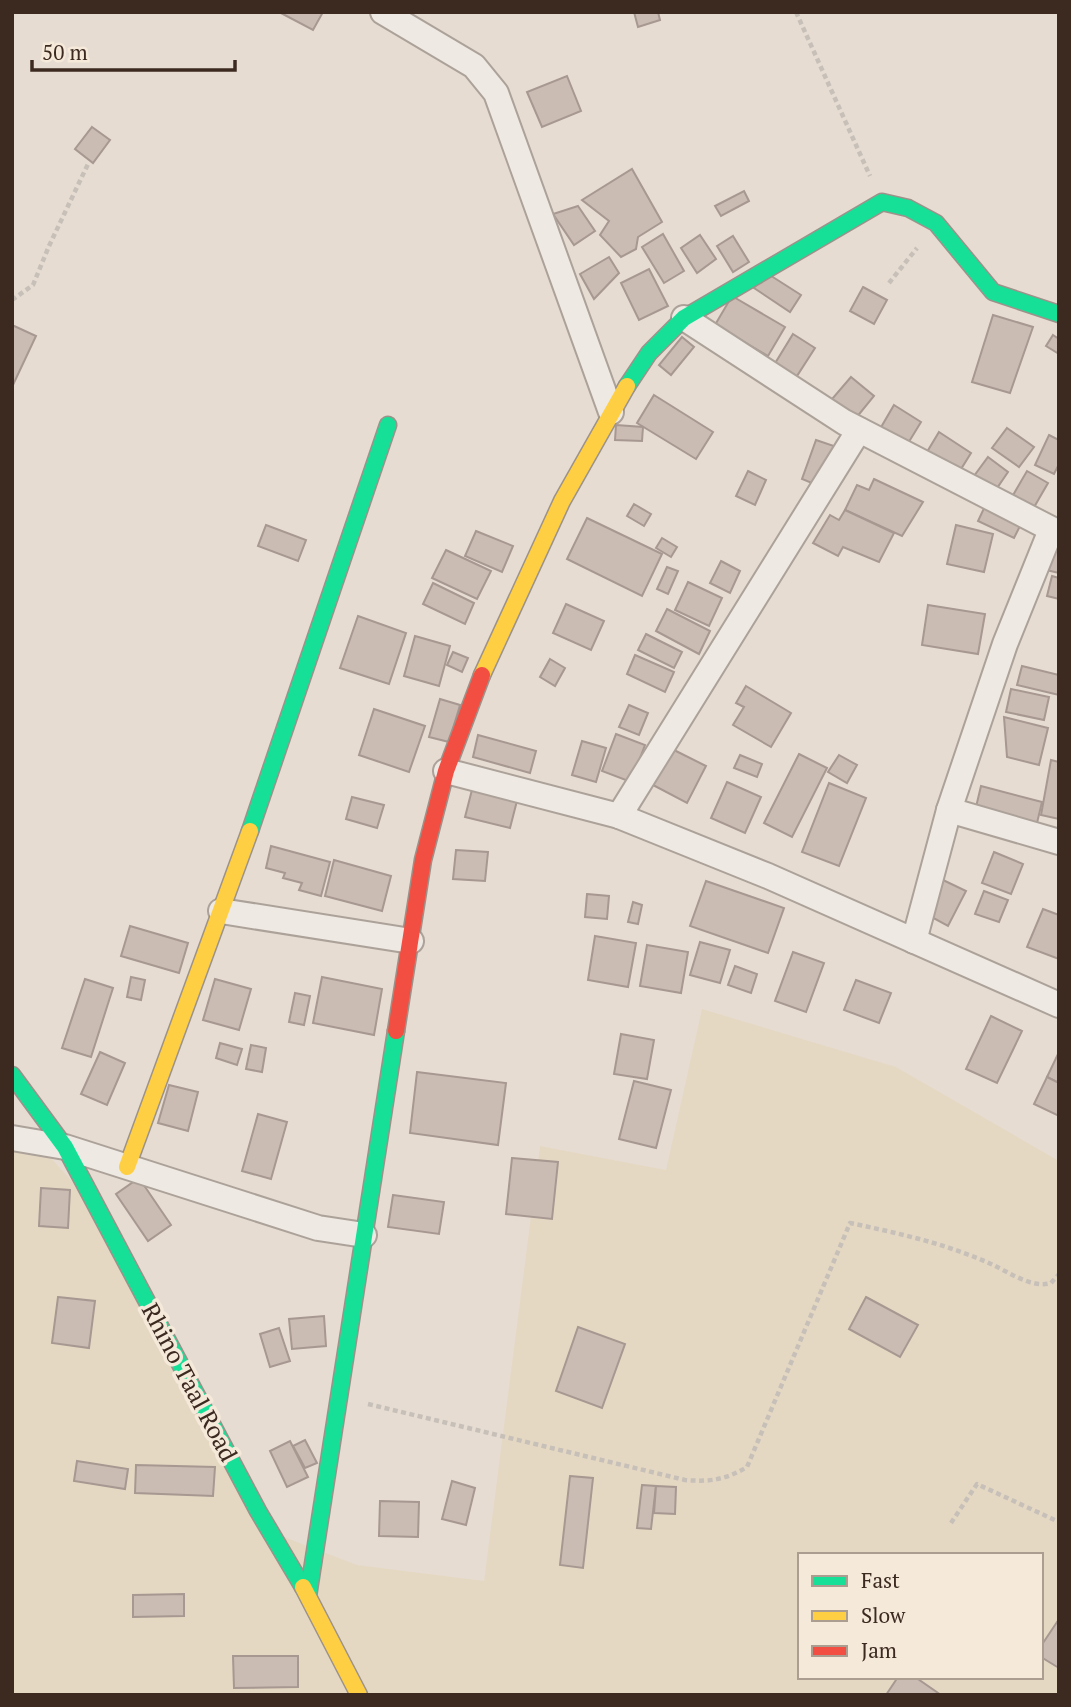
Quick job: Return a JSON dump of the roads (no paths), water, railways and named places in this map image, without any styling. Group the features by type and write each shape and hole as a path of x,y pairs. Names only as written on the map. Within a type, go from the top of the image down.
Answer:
{"street":[{"path":"383,12 474,66 496,93 611,412"},
{"path":"308,1596 423,860 446,771 473,696 562,501 611,412 649,353 684,318 882,202 908,208 936,223 993,292 1059,314"},
{"path":"684,318 859,430 1055,532 1005,644 949,810 914,941"},
{"path":"127,1167 222,911 388,425"},
{"path":"619,816 859,430"},
{"path":"446,771 619,816 768,876 1059,1005"},
{"path":"949,810 1059,842"},
{"path":"222,911 411,942"},
{"name":"Rhino Taal Road","path":"12,1075 65,1147 359,1695"},
{"path":"12,1139 65,1147 317,1228 364,1235"}]}
